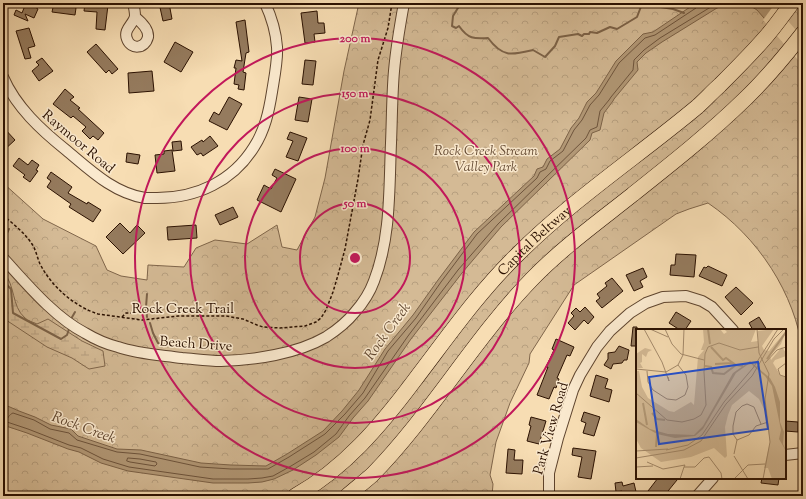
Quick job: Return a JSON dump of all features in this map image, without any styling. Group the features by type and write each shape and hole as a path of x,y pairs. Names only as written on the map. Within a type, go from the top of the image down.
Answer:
{"highway":[{"name":"Capital Beltway","path":"295,496 325,476 352,453 374,431 489,285 516,255 584,196 699,105 764,39 792,3"},
{"name":"Capital Beltway","path":"347,496 370,476 394,450 486,332 533,278 562,252 672,163 746,99 781,61 803,33"}],"street":[{"path":"133,3 135,16"},
{"name":"Raymoor Road","path":"3,77 13,96 48,136 104,181 124,192 145,198 171,198 187,195 209,188 236,170 255,146 264,126 269,110 275,78 277,47 272,22 265,3"},
{"name":"Beach Drive","path":"3,258 37,295 68,322 83,332 100,340 132,351 220,361 262,358 306,346 324,338 340,328 363,303 374,283 381,263 385,243 388,217 394,70 404,3"},
{"name":"Park View Road","path":"549,496 549,473 573,390 597,346 610,331 630,313 646,303 663,296 686,296 702,301 712,307 732,329"},
{"path":"786,455 803,453"},
{"path":"697,496 712,479"}],"path":[{"name":"Rock Creek Trail","path":"3,215 27,237 36,251 40,264 64,295 80,306 98,314 142,320 178,316 226,316 243,319 257,325 280,328 305,326 316,322 321,318 326,310 333,292 345,250 363,145 370,120 378,60 388,28 392,3"},
{"path":"122,317 126,313 134,313"}],"green space":[{"name":"Rock Creek Stream Valley Park","path":"359,3 803,3 803,353 799,331 792,309 783,288 771,268 743,232 708,203 676,214 574,285 530,354 529,363 510,403 496,442 490,475 493,484 492,496 3,496 3,183 43,219 96,246 107,270 121,276 147,280 148,265 184,267 196,248 215,240 247,244 277,225 282,247 297,250 315,217 325,178 344,71"},
{"path":"3,272 10,283 17,308 25,318 37,324 48,319 82,341 103,351 105,366 89,369 72,358 47,347 3,318"}],"water":[{"name":"Rock Creek","path":"696,3 731,3 717,8 662,42 646,53 637,62 638,70 604,113 600,130 592,133 590,140 501,227 462,273 411,339 368,401 339,437 316,455 293,470 274,479 248,483 213,483 128,471 101,463 79,452 3,425 3,416 5,416 8,410 3,407 3,404 51,425 71,429 78,436 117,449 141,450 201,463 231,465 266,466 287,454 323,431 342,411 359,390 385,349 413,315 474,232 534,176 537,169 543,167 547,159 560,149 587,102 596,93 616,61 643,34 653,32"},
{"path":"744,3 769,3 803,41 803,63 757,10"}],"pier":[{"path":"774,5 803,38 803,54 798,60 763,20"}],"building":[{"path":"26,3 37,3 35,7 38,9 34,18 25,14 28,21 14,15 16,10 22,13"},
{"path":"54,3 74,3 73,7 76,8 75,15 52,12"},
{"path":"85,3 108,5 105,30 96,29 97,12 84,11"},
{"path":"159,3 169,3 172,19 163,21"},
{"path":"317,11 318,23 324,23 325,33 314,34 315,42 305,43 301,13"},
{"path":"245,20 249,52 246,53 243,72 246,73 244,90 238,89 239,85 234,84 236,68 234,68 236,60 242,61 236,22"},
{"path":"29,28 35,46 28,48 31,58 25,59 16,31"},
{"path":"175,42 193,52 181,72 164,62"},
{"path":"96,44 118,69 112,74 109,70 106,73 87,52"},
{"path":"42,58 53,71 39,81 32,71 39,65 36,62"},
{"path":"305,60 316,61 313,85 302,84"},
{"path":"152,71 154,91 129,93 128,73"},
{"path":"65,89 74,97 70,100 80,108 78,109 104,133 98,140 93,136 90,139 82,131 86,127 73,116 71,118 53,104"},
{"path":"229,97 242,104 227,130 209,121 214,112 219,115"},
{"path":"299,97 312,99 308,122 295,120"},
{"path":"3,127 15,140 3,151"},
{"path":"290,132 307,138 298,161 286,157 293,141 287,139"},
{"path":"210,136 218,146 203,156 201,153 197,155 191,147 202,140 203,142"},
{"path":"181,141 182,150 173,151 172,142"},
{"path":"172,150 175,171 157,173 155,155 164,154 164,151"},
{"path":"127,153 140,155 138,164 126,162"},
{"path":"19,158 28,165 32,160 39,165 36,170 38,171 30,182 23,177 25,175 13,166"},
{"path":"275,169 296,179 281,212 257,200 264,185 271,189 277,178 272,175"},
{"path":"51,172 72,187 68,193 101,210 93,222 69,207 71,204 47,187 51,181 47,178"},
{"path":"233,207 238,217 220,225 215,215"},
{"path":"120,223 130,233 137,225 145,233 123,254 106,237"},
{"path":"196,225 197,238 168,240 167,227"},
{"path":"676,254 696,255 694,277 670,275 671,265 675,265"},
{"path":"708,266 727,275 722,286 699,276 704,267 706,268"},
{"path":"643,268 647,277 640,281 643,287 634,291 626,275"},
{"path":"612,278 623,291 602,308 596,301 600,298 597,294 607,286 605,283"},
{"path":"736,287 753,303 741,315 725,297"},
{"path":"585,307 594,317 588,324 584,320 575,330 568,323 574,316 571,313 576,308 580,312"},
{"path":"676,312 691,321 686,329 678,329 669,323"},
{"path":"759,317 766,329 752,329 749,323"},
{"path":"633,327 637,327 636,346 631,346"},
{"path":"556,339 574,347 570,356 567,355 557,378 559,379 556,388 554,387 549,399 537,395 548,367 546,367 554,350 552,349"},
{"path":"619,346 629,350 627,360 624,360 622,363 613,364 611,369 604,365 608,359 608,353 615,352"},
{"path":"596,375 608,379 605,388 612,390 609,402 590,396"},
{"path":"584,412 600,417 594,436 583,433 586,423 581,421"},
{"path":"531,417 546,421 539,444 527,441 531,426 529,425"},
{"path":"786,421 798,422 798,432 786,431"},
{"path":"573,448 596,451 591,479 578,477 582,457 572,455"},
{"path":"508,449 515,450 514,460 523,460 522,474 506,473"},
{"path":"657,479 677,480 664,496 654,496 648,491"},
{"path":"762,479 779,479 778,485 761,483"},
{"path":"622,482 623,486 634,483 637,496 624,496 622,491 616,492 615,483"}],"waterway":[{"path":"461,3 453,16 452,26 456,28 459,26 468,36 488,38 498,49 503,52 513,54 533,50 545,57 555,46 559,37 578,34 582,36 584,34 589,34 590,32 597,33 610,27 617,29 637,17 642,4"},
{"path":"636,3 640,7"},
{"path":"642,4 673,9 684,13"},
{"path":"3,241 9,229"},
{"path":"3,281 11,289 13,313 61,339 67,335 69,329"},
{"path":"147,294 147,317"},
{"path":"71,319 75,312"},
{"path":"150,323 158,343 166,346"}]}
